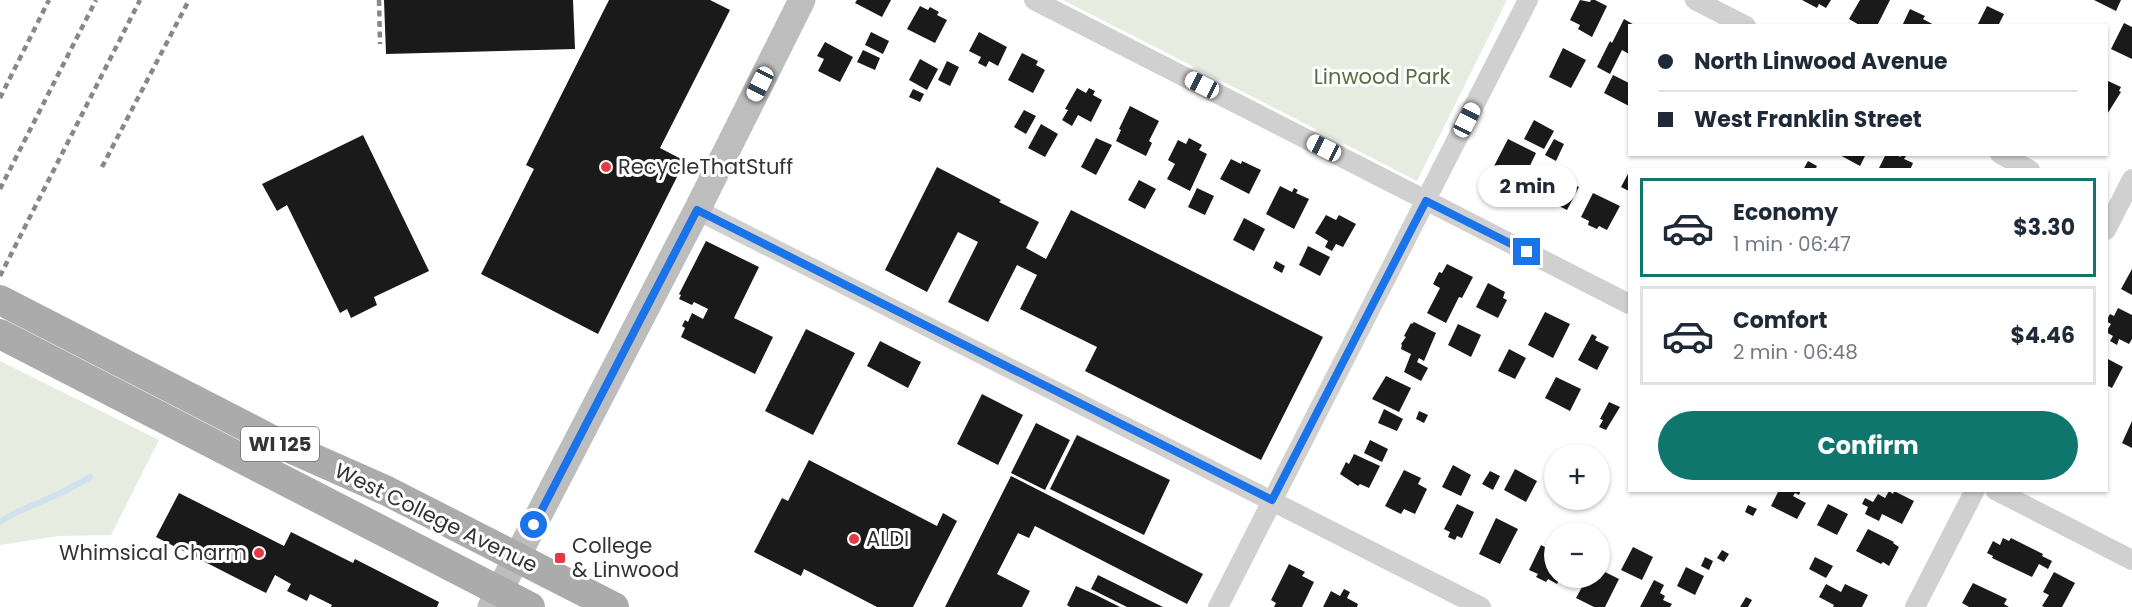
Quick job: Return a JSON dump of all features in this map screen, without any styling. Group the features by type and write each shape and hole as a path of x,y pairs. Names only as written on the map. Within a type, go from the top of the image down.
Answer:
{"main road":[{"name":"West College Avenue","path":"0,300 274,441 387,491 504,583 530,607"},
{"name":"West College Avenue","path":"0,334 504,583 614,607"}],"street":[{"path":"504,583 697,210 802,0"},
{"path":"1034,0 1628,303"},
{"path":"1218,607 1528,0"},
{"path":"1695,0 1742,24"},
{"path":"2004,156 2026,168"},
{"path":"2115,218 2132,179"},
{"path":"697,210 1481,607"},
{"path":"1915,607 1974,492"},
{"path":"1999,492 2132,560"}],"green space":[{"name":"Linwood Park","path":"1063,0 1507,0 1417,181"},
{"path":"0,361 159,440 111,535 59,536 0,545"}],"building":[{"path":"384,0 573,0 575,49 386,54"},
{"name":"RecycleThatStuff","path":"609,0 710,0 730,10 660,148 685,161 598,334 481,274 534,169 526,165"},
{"path":"857,0 891,0 882,17 855,3"},
{"path":"1580,0 1590,2 1595,0 1607,6 1592,37 1578,29 1580,25 1570,20"},
{"path":"1802,0 1831,0 1826,8 1819,4 1817,8"},
{"path":"1860,0 1890,0 1878,24 1858,24 1849,19"},
{"path":"2094,0 2121,0 2116,11"},
{"path":"920,6 928,10 930,7 939,12 937,15 947,20 935,43 907,29"},
{"path":"1987,6 2004,14 1999,24 1978,24"},
{"path":"1910,9 1925,16 1923,19 1932,24 1903,24"},
{"path":"1624,19 1633,24 1628,24 1628,53 1622,50 1610,74 1597,67 1610,41 1612,43"},
{"path":"2124,23 2132,27 2132,59 2111,49"},
{"path":"871,32 889,41 883,54 865,45"},
{"path":"979,32 1007,47 998,66 989,61 986,67 978,63 981,57 969,51"},
{"path":"825,42 853,57 840,82 818,71 824,59 817,56"},
{"path":"1563,48 1586,60 1571,88 1549,77"},
{"path":"863,50 880,58 875,70 857,62"},
{"path":"1022,53 1038,61 1036,65 1045,70 1033,93 1008,80"},
{"path":"920,59 938,69 927,90 909,80"},
{"path":"947,61 959,67 950,86 938,80"},
{"path":"1613,75 1628,82 1628,105 1604,93"},
{"path":"2108,81 2121,87 2119,91 2121,92 2108,113"},
{"path":"1077,88 1086,93 1089,88 1095,91 1093,95 1102,100 1091,122 1078,115 1072,126 1062,120 1068,110 1065,109"},
{"path":"913,89 924,94 920,102 909,97"},
{"path":"1130,106 1159,121 1149,141 1152,143 1146,156 1116,141"},
{"path":"1024,110 1036,116 1026,134 1014,127"},
{"path":"1534,120 1554,131 1544,149 1524,139"},
{"path":"1041,124 1058,134 1045,157 1028,148"},
{"path":"363,135 429,271 374,297 377,305 351,318 347,309 340,313 287,205 277,211 262,184"},
{"path":"1096,138 1112,145 1096,175 1081,167"},
{"path":"1189,138 1202,145 1199,150 1207,154 1190,191 1167,179 1175,164 1168,160 1178,140 1186,144"},
{"path":"1508,139 1536,153 1526,174 1529,175 1524,186 1520,184 1513,189 1506,183 1508,179 1504,178 1506,174 1503,173 1502,176 1496,173 1498,170 1493,168"},
{"path":"1554,139 1564,144 1556,161 1545,155"},
{"path":"1842,156 1865,156 1860,166"},
{"path":"1885,156 1906,156 1904,159 1913,163 1911,168 1879,168"},
{"path":"1231,159 1241,164 1242,161 1261,170 1249,194 1220,179"},
{"path":"1808,161 1817,166 1816,168 1804,168"},
{"path":"937,167 1039,222 1026,248 1046,259 1071,210 1323,337 1261,460 1085,371 1097,347 1020,309 1037,275 1017,265 988,322 948,302 978,242 958,232 927,292 885,270"},
{"path":"1551,173 1564,180 1567,174 1575,178 1572,184 1579,187 1567,210 1549,204 1551,201 1540,195"},
{"path":"1628,174 1628,190 1621,187"},
{"path":"1139,180 1156,189 1145,209 1128,200"},
{"path":"1280,186 1292,192 1294,188 1298,190 1296,193 1309,199 1294,229 1266,214"},
{"path":"1197,188 1214,196 1205,215 1188,207"},
{"path":"1593,193 1620,206 1607,230 1599,226 1597,229 1588,225 1589,221 1581,217"},
{"path":"1326,215 1336,220 1339,215 1356,224 1343,247 1336,244 1332,251 1325,247 1328,241 1315,233"},
{"path":"1244,218 1265,229 1254,251 1233,240"},
{"path":"706,241 759,267 734,318 773,337 755,374 681,337 685,328 682,326 685,320 688,322 692,313 703,319 708,309 694,302 692,305 679,299 681,295 679,294"},
{"path":"1308,246 1330,257 1320,276 1299,265"},
{"path":"1276,261 1285,266 1282,273 1273,268"},
{"path":"1447,264 1473,277 1462,298 1459,297 1446,323 1427,313 1440,288 1433,284 1439,272 1442,273"},
{"path":"2132,269 2132,295 2121,289"},
{"path":"1488,283 1505,292 1503,298 1507,300 1498,318 1476,307"},
{"path":"2118,308 2132,315 2132,339 2129,344 2119,339 2117,345 2110,341 2113,336 2108,333 2111,324 2108,322 2108,318 2110,314 2114,316"},
{"path":"1545,312 1570,324 1553,358 1528,345"},
{"path":"1414,322 1436,333 1424,361 1419,358 1417,362 1428,368 1421,381 1404,372 1411,354 1401,349 1401,344 1406,337 1404,336 1411,323"},
{"path":"1458,324 1481,335 1471,357 1448,345"},
{"path":"806,329 855,353 813,435 765,411"},
{"path":"1592,334 1597,337 1595,340 1609,347 1597,370 1578,360"},
{"path":"880,341 921,362 908,388 867,366"},
{"path":"1509,349 1526,358 1515,379 1498,371"},
{"path":"2108,359 2123,367 2112,388 2108,386"},
{"path":"1386,376 1411,388 1399,412 1372,399"},
{"path":"1556,377 1581,389 1570,411 1545,398"},
{"path":"982,394 1023,415 998,465 957,444"},
{"path":"1609,402 1620,407 1606,430 1599,427 1603,420 1600,419"},
{"path":"1384,409 1403,419 1397,431 1378,423"},
{"path":"1419,411 1428,415 1424,423 1416,419"},
{"path":"2132,421 2132,448 2122,443"},
{"path":"1036,423 1070,440 1045,490 1011,473"},
{"path":"1077,435 1170,480 1144,535 1050,489"},
{"path":"1370,440 1388,449 1382,462 1364,453"},
{"path":"1354,454 1380,466 1369,488 1360,484 1358,486 1340,474 1346,462 1349,464"},
{"name":"ALDI","path":"809,460 937,526 943,513 957,521 913,607 877,607 804,569 801,576 754,552 782,498 788,501"},
{"path":"1453,465 1471,475 1461,496 1442,487"},
{"path":"1515,469 1537,481 1526,502 1504,490"},
{"path":"1404,470 1421,478 1418,484 1427,489 1415,514 1404,509 1401,514 1385,506"},
{"path":"1490,471 1500,476 1493,490 1482,484"},
{"path":"1011,476 1203,574 1187,604 1035,526 1029,538 1018,533 997,574 1030,591 1022,607 945,607"},
{"path":"1778,492 1800,492 1799,495 1795,493 1793,496 1806,503 1797,519 1771,506"},
{"path":"1888,492 1893,494 1896,492 1914,501 1902,524 1882,514 1879,521 1865,514 1868,507 1862,504 1865,498 1873,502 1878,494 1885,498"},
{"name":"Whimsical Charm","path":"179,493 284,546 291,532 353,563 355,559 439,602 437,607 331,607 332,605 310,594 307,601 287,591 291,584 275,575 266,593 156,537"},
{"path":"1457,504 1474,512 1462,538 1457,536 1455,540 1448,537 1450,532 1444,529"},
{"path":"1828,504 1848,514 1837,535 1817,525"},
{"path":"1748,505 1757,509 1753,516 1745,512"},
{"path":"1496,518 1518,529 1500,564 1479,554"},
{"path":"1868,529 1894,542 1899,547 1889,566 1856,551"},
{"path":"2003,538 2009,541 2011,538 2043,554 2042,556 2052,561 2048,569 2039,564 2032,577 1992,558 1993,556 1987,553 1993,541 2000,545"},
{"path":"1541,545 1544,547 1544,581 1536,577 1538,574 1529,570"},
{"path":"1633,547 1653,557 1642,580 1621,570"},
{"path":"1722,550 1729,554 1724,562 1717,558"},
{"path":"1705,557 1713,561 1709,570 1701,566"},
{"path":"1815,557 1833,566 1826,578 1809,569"},
{"path":"1289,564 1305,572 1302,576 1314,582 1302,607 1274,607 1276,603 1271,600"},
{"path":"1686,567 1704,576 1695,595 1677,586"},
{"path":"2054,572 2075,583 2062,607 2044,607 2042,606 2049,595 2043,592"},
{"path":"1610,574 1619,579 1605,607 1594,607 1576,598 1582,588 1610,588"},
{"path":"1098,575 1163,607 1127,607 1091,589"},
{"path":"1654,580 1664,585 1660,593 1665,596 1663,600 1672,604 1670,607 1640,607"},
{"path":"1973,583 2007,599 2004,604 2009,607 1969,607 1962,603"},
{"path":"1826,584 1841,592 1845,584 1868,595 1862,607 1833,607 1834,605 1819,597"},
{"path":"1076,586 1120,607 1070,607 1067,605"},
{"path":"1344,589 1350,592 1347,598 1358,604 1357,607 1323,607 1331,591 1340,596"},
{"path":"1746,597 1752,600 1748,607 1740,607"}],"waterway":[{"path":"0,522 90,477"}],"railway":[{"path":"0,98 49,0"},
{"path":"0,189 96,0"},
{"path":"0,276 140,0"},
{"path":"102,167 189,0"},
{"path":"379,0 380,44"}],"place":[{"name":"RecycleThatStuff","path":"606,167"},
{"name":"ALDI","path":"854,539"},
{"name":"Whimsical Charm","path":"259,553"},
{"name":"College & Linwood","path":"560,558"}],"route":[{"path":"534,525 697,210 1272,500 1426,201 1527,252"}]}
